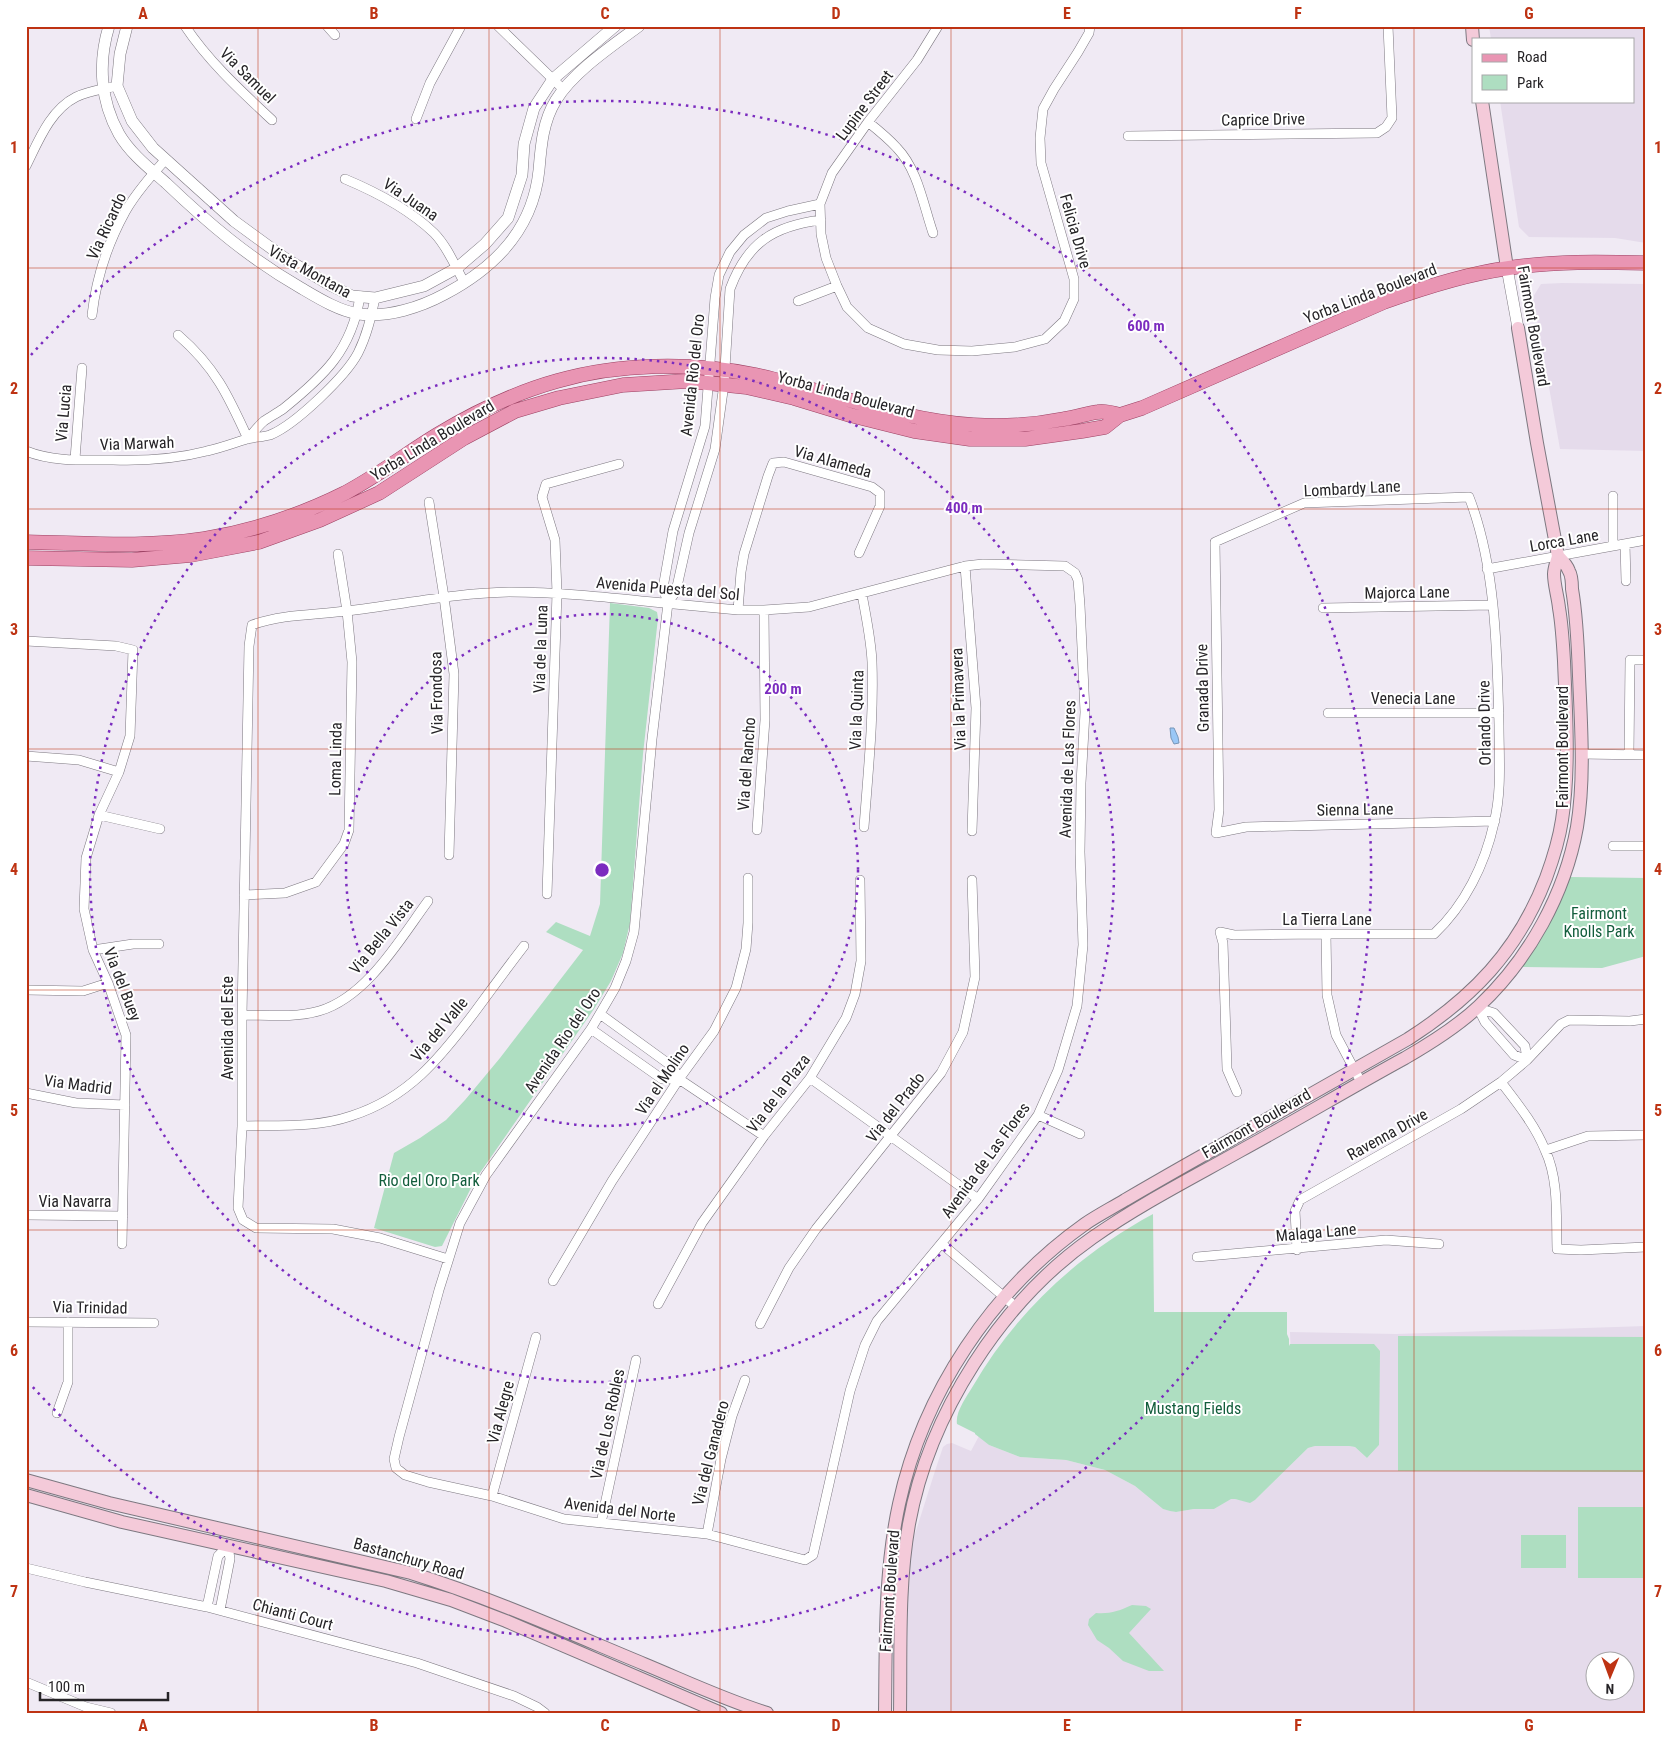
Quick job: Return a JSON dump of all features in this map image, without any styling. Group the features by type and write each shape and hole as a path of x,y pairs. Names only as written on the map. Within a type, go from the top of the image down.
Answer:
{"main road":[{"name":"Fairmont Boulevard","path":"1482,102 1507,268"},
{"name":"Yorba Linda Boulevard","path":"26,542 104,544 170,542 204,539 246,530 297,514 345,493 438,435 516,394 558,380 596,373 639,368 674,367 724,378 746,387 794,398 850,415 914,431 970,439 1013,432 1054,435 1105,427 1120,414 1147,406 1384,302 1425,287 1507,268 1571,262 1646,263"},
{"name":"Fairmont Boulevard","path":"885,1713 890,1557 899,1504 913,1455 927,1419 946,1382 974,1336 1004,1297 1041,1260 1086,1223 1428,1026 1467,996 1486,977 1515,940 1537,901 1554,858 1566,788 1562,627 1554,574 1558,556 1518,328"},
{"name":"Yorba Linda Boulevard","path":"26,558 132,560 191,556 259,542 320,520 379,493 464,438 515,411 586,392 622,385 688,381 709,376"},
{"name":"Fairmont Boulevard","path":"900,1713 902,1580 909,1523 920,1479 940,1425 957,1391 999,1328 1042,1280 1072,1253 1124,1217 1430,1044 1451,1030 1478,1008 1500,986 1518,962 1551,908 1563,880 1577,827 1581,795 1577,618 1570,571 1558,556"},
{"path":"1566,753 1581,754"},
{"path":"1467,996 1478,1008"},
{"path":"927,1419 940,1425"},
{"name":"Bastanchury Road","path":"26,1480 109,1503 393,1569 456,1587 516,1610 730,1700 767,1713"},
{"name":"Bastanchury Road","path":"26,1495 122,1522 386,1581 450,1600 506,1621 721,1713"},
{"path":"228,1546 231,1532"},
{"path":"887,1611 901,1612"}],"street":[{"name":"Vista Montana","path":"109,26 101,66 103,90 108,110 119,134 131,149 203,218 254,259 318,298 358,314 372,315 418,306 445,294 478,273 499,255 523,223 535,193 543,131 555,101 575,76 639,26"},
{"name":"Vista Montana","path":"127,26 120,54 117,86 132,121 153,148 234,221 286,259 352,296 375,298 424,286 457,268 486,244 508,218 522,175 524,144 534,108 553,79 615,26"},
{"name":"Via Samuel","path":"185,26 212,61 272,120"},
{"path":"327,26 335,35"},
{"path":"416,118 430,83 461,26"},
{"path":"498,26 563,89"},
{"name":"Lupine Street","path":"820,204 832,173 868,122 917,60 938,26"},
{"name":"Felicia Drive","path":"820,204 821,234 826,258 847,307 868,328 904,344 972,351 1015,347 1045,339 1064,321 1074,299 1074,279 1041,163 1040,138 1043,109 1089,33 1090,26"},
{"name":"Caprice Drive","path":"1128,136 1377,133 1386,127 1392,118 1388,26"},
{"path":"26,166 51,119 62,107 76,97 117,86"},
{"path":"868,122 891,142 914,173 933,233"},
{"name":"Via Ricardo","path":"92,315 94,296 99,279 125,212 142,187 166,159"},
{"name":"Via Juana","path":"345,179 366,187 406,211 434,234 464,282"},
{"name":"Avenida Rio del Oro","path":"668,604 663,588 673,531 704,426 715,298 719,276 730,252 744,235 766,218 820,204"},
{"name":"Avenida Rio del Oro","path":"396,1468 394,1459 396,1449 448,1259 460,1222 486,1175 591,1029 615,988 626,961 634,932 652,739 668,604 676,590 689,533 715,449 724,378 730,289 735,275 756,244 774,232 799,223 821,220"},
{"name":"Fairmont Boulevard","path":"1507,268 1518,328"},
{"path":"798,301 837,286"},
{"path":"178,334 197,351 216,376 230,400 248,439 262,422 285,407 328,369 347,342 358,314 360,296"},
{"name":"Via Marwah","path":"26,451 52,458 121,460 167,458 206,452 248,439 270,435 286,425 323,394 350,365 358,353 368,330 375,298"},
{"name":"Via Lucia","path":"75,459 82,368"},
{"name":"Via Alameda","path":"738,610 744,554 773,464 784,462 872,487 880,493 880,506 859,553"},
{"name":"Via de la Luna","path":"548,894 557,593 554,540 542,497 546,484 619,464"},
{"path":"1613,496 1613,546"},
{"name":"Lombardy Lane","path":"1215,542 1304,503 1469,497"},
{"name":"Orlando Drive","path":"1434,934 1444,925 1466,894 1482,864 1495,821 1498,796 1500,771 1496,636 1493,605 1487,569 1469,497"},
{"name":"Via Frondosa","path":"429,502 454,674 449,855"},
{"name":"Lorca Lane","path":"1487,569 1646,540"},
{"name":"Granada Drive","path":"1215,542 1219,810 1216,833"},
{"path":"1625,544 1626,581"},
{"name":"Loma Linda","path":"244,895 285,894 316,882 344,844 348,830 352,662 347,611 338,554"},
{"name":"Avenida Puesta del Sol","path":"252,625 268,619 347,611 444,597 507,592 557,593 738,610 764,610 809,607 965,566 999,563 1055,565 1065,566 1075,573"},
{"name":"Via la Primavera","path":"965,566 976,708 972,831"},
{"name":"Avenida de Las Flores","path":"813,1555 850,1391 865,1345 877,1321 978,1199 1038,1114 1058,1070 1077,1006 1083,944 1080,793 1085,712 1080,593 1075,573"},
{"name":"Via la Quinta","path":"862,594 872,661 872,702 864,827"},
{"name":"Majorca Lane","path":"1323,608 1493,605"},
{"name":"Via del Rancho","path":"757,830 765,720 764,610"},
{"name":"Avenida del Este","path":"252,625 249,646 242,1015 242,1126 238,1208 243,1220 256,1228 333,1229 370,1236 448,1259"},
{"name":"Via del Buey","path":"26,641 116,646 133,650 130,736 119,772 99,815 86,858 84,910 93,950 108,983 126,1035 122,1244"},
{"path":"1629,754 1630,660 1646,660"},
{"name":"Venecia Lane","path":"1328,713 1498,713"},
{"path":"1581,754 1646,755"},
{"path":"26,756 79,760 119,772"},
{"path":"99,815 160,829"},
{"name":"Sienna Lane","path":"1216,833 1246,827 1495,821"},
{"path":"1613,846 1646,846"},
{"name":"Via el Molino","path":"553,1281 612,1181 714,1031 736,988 746,949 748,878"},
{"name":"Via de la Plaza","path":"658,1304 702,1223 764,1136 810,1078 846,1018 855,994 860,961 860,880"},
{"name":"Via del Prado","path":"760,1324 789,1268 816,1230 941,1074 963,1032 975,977 972,880"},
{"name":"Via Bella Vista","path":"242,1015 296,1015 320,1010 346,997 363,985 378,968 428,900"},
{"name":"La Tierra Lane","path":"1237,1092 1227,1069 1223,943 1220,932 1234,936 1434,934"},
{"path":"1326,934 1327,995 1336,1036 1361,1082"},
{"path":"93,950 133,944 159,944"},
{"name":"Via del Valle","path":"242,1126 303,1125 351,1116 388,1100 414,1081 443,1053 524,946"},
{"path":"26,990 83,991 108,983"},
{"path":"1478,1008 1494,1013 1525,1046 1527,1060 1514,1055 1485,1022 1478,1008"},
{"path":"600,1014 673,1066 680,1079 764,1136"},
{"name":"Ravenna Drive","path":"1297,1250 1295,1211 1300,1200 1461,1109 1501,1082 1527,1060 1561,1024 1569,1020 1630,1021 1646,1019"},
{"path":"591,1029 662,1079 680,1079"},
{"path":"810,1078 978,1199"},
{"path":"1501,1082 1526,1115 1546,1150 1556,1205 1557,1249 1581,1250 1646,1247"},
{"name":"Via Madrid","path":"26,1093 76,1103 125,1105"},
{"path":"1038,1114 1080,1134"},
{"path":"1546,1150 1588,1136 1646,1135"},
{"name":"Via Navarra","path":"26,1215 123,1216"},
{"name":"Malaga Lane","path":"1196,1257 1297,1250 1386,1240 1438,1244"},
{"path":"942,1244 1016,1307"},
{"name":"Via Trinidad","path":"26,1322 154,1323"},
{"path":"57,1413 68,1382 68,1322"},
{"name":"Via Alegre","path":"492,1496 536,1337"},
{"name":"Via de Los Robles","path":"601,1524 636,1360"},
{"name":"Via del Ganadero","path":"707,1534 721,1459 732,1416 745,1380"},
{"name":"Avenida del Norte","path":"396,1468 405,1475 428,1482 492,1496 564,1519 707,1534 805,1560 813,1555"},
{"path":"207,1607 218,1556 228,1546"},
{"path":"220,1610 230,1559 228,1546"},
{"name":"Chianti Court","path":"26,1568 220,1610 417,1663 514,1696 545,1713"},
{"path":"26,1682 86,1707 111,1713"}],"shaded area":[{"path":"1489,26 1646,26 1646,243 1615,238 1529,237 1519,227 1500,102 1634,102 1634,38 1491,38"},
{"path":"1541,284 1646,284 1646,451 1560,449 1533,297"},
{"path":"1646,1326 1646,1713 907,1713 908,1556 943,1447 952,1443 971,1451 979,1436 989,1445 1020,1457 1066,1460 1105,1470 1135,1486 1163,1509 1176,1512 1194,1509 1214,1509 1230,1499 1250,1502 1255,1500 1308,1448 1315,1446 1355,1447 1367,1458 1379,1445 1291,1363 1290,1332 1396,1334"}],"green space":[{"name":"Rio del Oro Park","path":"610,603 649,608 657,612 658,618 643,754 630,923 623,953 611,981 594,1009 475,1180 442,1246 435,1247 374,1228 394,1153 446,1120 465,1100 500,1058 583,950 546,932 556,922 590,936 600,904"},
{"name":"Fairmont Knolls Park","path":"1570,877 1646,878 1646,956 1602,968 1521,967"},
{"name":"Mustang Fields","path":"1153,1214 1154,1312 1287,1312 1289,1346 1290,1344 1374,1344 1380,1351 1379,1445 1367,1458 1355,1447 1315,1446 1308,1448 1250,1503 1231,1499 1214,1509 1194,1509 1176,1512 1163,1509 1135,1486 1105,1470 1066,1460 1020,1457 989,1445 975,1433 957,1424 962,1404 990,1359 1029,1310 1074,1267 1125,1230"},
{"path":"1398,1336 1646,1337 1646,1472 1398,1471"},
{"path":"1578,1507 1646,1507 1646,1578 1578,1578"},
{"path":"1521,1535 1566,1535 1566,1568 1521,1568"},
{"path":"1132,1605 1146,1606 1151,1609 1129,1633 1164,1671 1149,1671 1123,1661 1097,1640 1088,1625 1089,1619 1096,1613 1114,1612"}],"water":[{"path":"1170,728 1174,728 1179,743 1174,744"}]}
